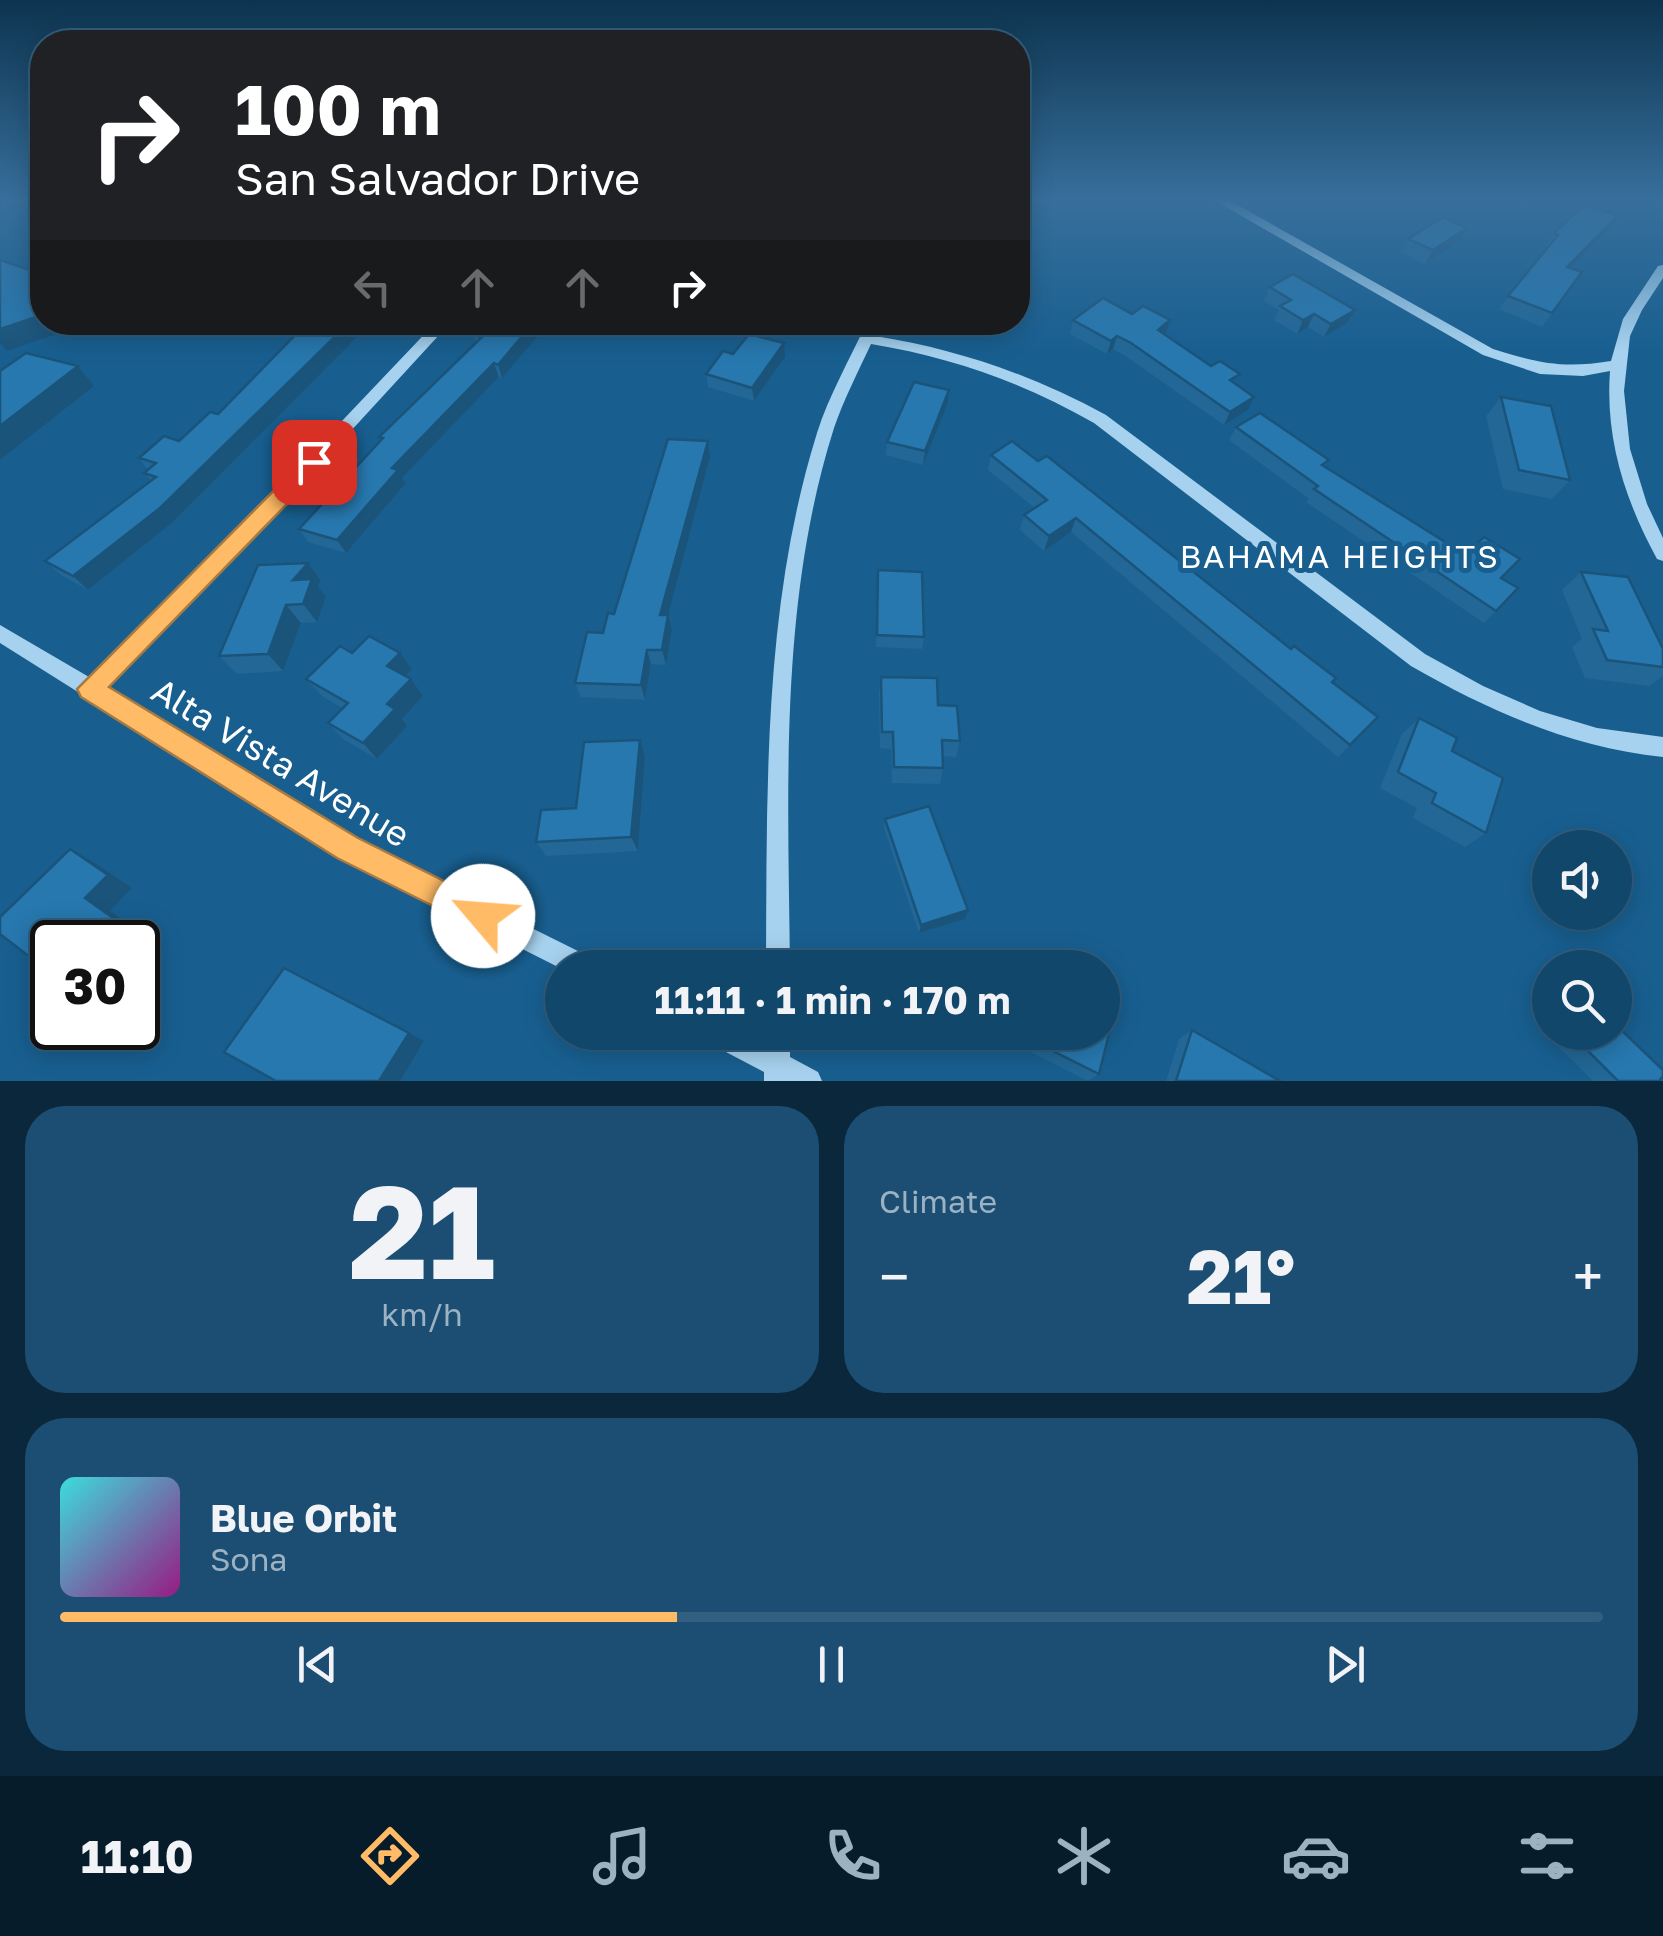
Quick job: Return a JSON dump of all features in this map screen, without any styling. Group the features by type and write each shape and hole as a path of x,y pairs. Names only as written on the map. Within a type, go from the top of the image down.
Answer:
{"street":[{"path":"1309,250 1516,364 1583,371 1618,365"},
{"path":"1663,269 1624,332 1618,365 1619,425 1629,473 1663,554"},
{"path":"90,689 252,528 432,335"},
{"path":"778,950 779,715 794,568 826,428 868,335"},
{"path":"884,335 972,360 1068,400 1100,419 1418,660 1468,688 1556,728 1663,748"},
{"name":"Alta Vista Avenue","path":"0,633 347,848 549,950"},
{"path":"742,1050 777,1073 809,1081"}],"building":[{"path":"1545,250 1584,250 1567,267 1582,272 1552,313 1508,296"},
{"path":"0,260 30,270 30,319 0,329"},
{"path":"1293,274 1355,310 1331,324 1314,314 1303,320 1280,306 1291,300 1270,287"},
{"path":"1103,298 1132,314 1143,306 1170,320 1158,330 1211,366 1220,361 1240,374 1230,380 1254,397 1230,412 1131,343 1117,336 1111,341 1073,320"},
{"path":"295,335 337,335 160,508 73,576 45,561 156,477 144,473 156,463 139,458 164,436 179,441 210,412 218,414"},
{"path":"473,335 523,335 498,365 494,363 392,468 398,470 337,540 299,529 383,438 379,437 482,337"},
{"path":"748,335 784,343 752,388 706,374 723,351 733,354"},
{"path":"26,353 78,366 0,426 0,371"},
{"path":"914,382 949,390 925,451 887,442"},
{"path":"1501,397 1551,406 1570,480 1519,470"},
{"path":"1260,413 1329,460 1322,465 1466,555 1484,537 1520,559 1501,578 1518,588 1496,611 1314,489 1318,486 1236,427"},
{"path":"668,439 708,441 660,615 668,615 662,650 647,650 641,685 575,683 587,632 603,633 608,613 614,614"},
{"path":"1012,441 1038,461 1047,456 1291,649 1294,646 1336,678 1332,682 1378,717 1350,745 1076,518 1049,536 1024,515 1047,500 991,455"},
{"path":"308,563 293,580 312,579 303,604 286,605 268,654 219,656 258,565"},
{"path":"878,570 922,572 924,637 877,635"},
{"path":"1581,572 1628,577 1663,649 1663,667 1607,660 1593,629 1608,631"},
{"path":"369,636 400,653 387,666 411,679 387,704 395,709 363,743 328,723 348,703 306,679 340,646 352,653"},
{"path":"881,677 937,678 938,705 957,706 960,741 942,740 943,768 894,767 893,732 882,732"},
{"path":"1419,718 1457,738 1452,751 1503,778 1486,833 1432,803 1436,793 1398,772"},
{"path":"640,740 631,837 536,842 541,810 576,808 584,742"},
{"path":"929,806 968,910 921,925 885,819"},
{"path":"70,849 108,875 85,898 116,920 30,920 30,957 0,934 0,917"},
{"path":"284,968 409,1033 379,1081 276,1081 224,1052"},
{"path":"1192,1030 1280,1081 1176,1081"},
{"path":"1632,1040 1663,1070 1659,1081 1618,1081 1587,1050 1632,1050"},
{"path":"1051,1050 1105,1050 1099,1074"}],"district":[{"name":"BAHAMA HEIGHTS","path":"1340,556"}],"route":[{"path":"314,462 90,689 347,848 483,916"}]}
